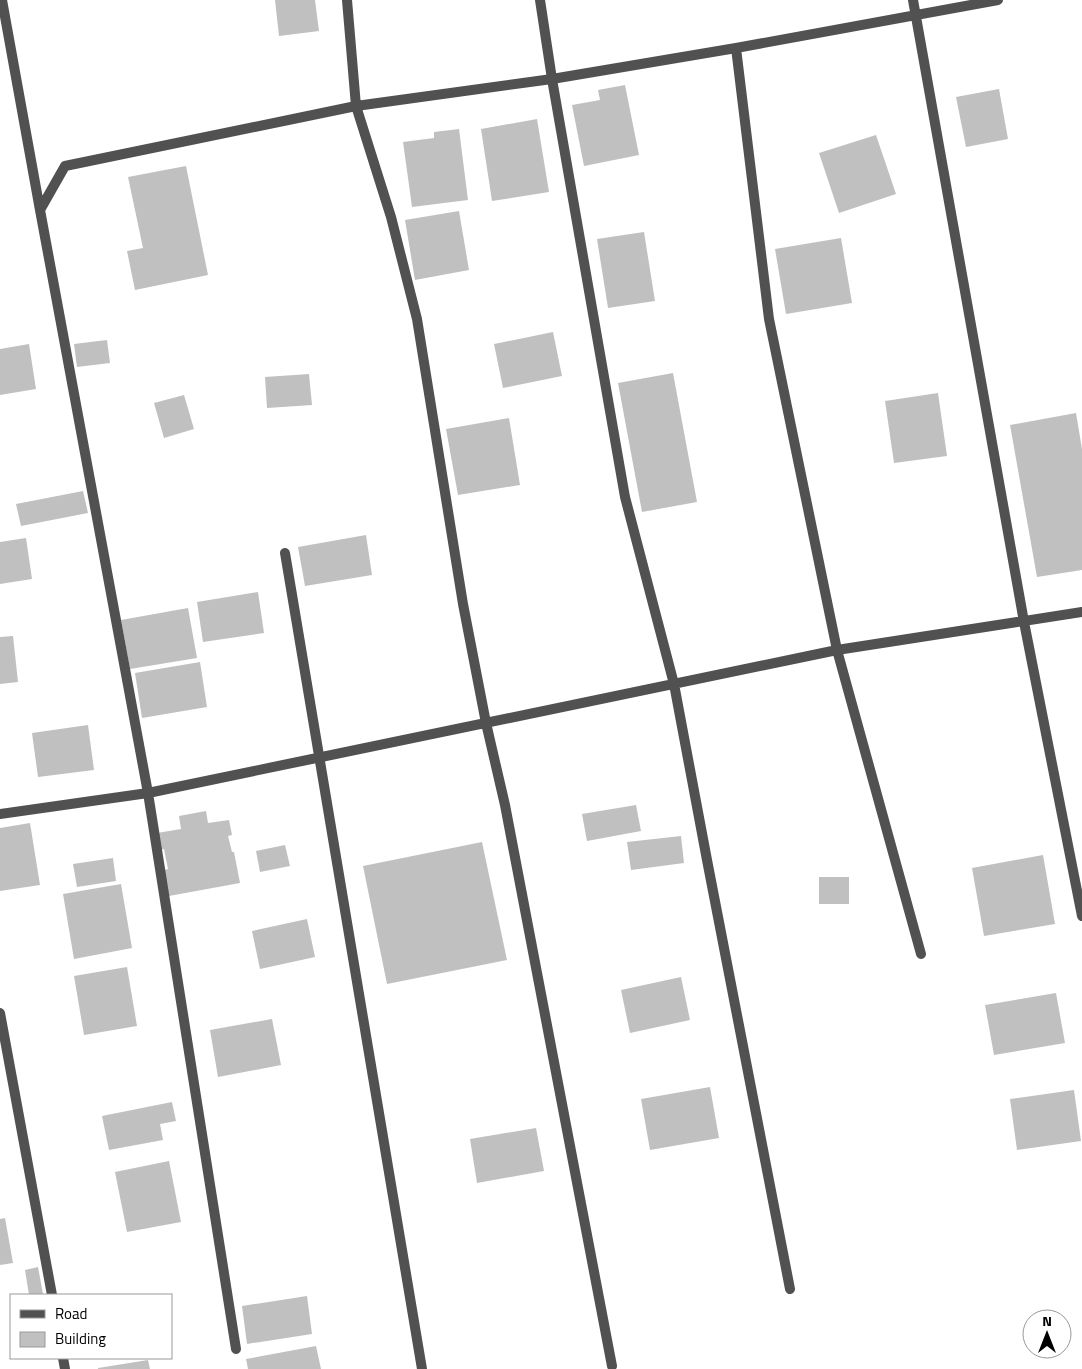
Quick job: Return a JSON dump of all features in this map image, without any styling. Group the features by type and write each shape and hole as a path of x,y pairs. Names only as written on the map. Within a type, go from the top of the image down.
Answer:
{"street":[{"path":"2,0 148,793 236,1349"},
{"path":"347,0 356,106 391,217 417,319 463,604 486,723 505,805 612,1366"},
{"path":"540,0 624,497 674,684 790,1289"},
{"path":"913,0 1024,622 1082,916"},
{"path":"40,210 65,166 356,106 552,79 736,48 998,0"},
{"path":"736,48 769,319 837,650 921,954"},
{"path":"286,553 422,1369"},
{"path":"0,814 148,793 837,650 1082,612"},
{"path":"0,1013 52,1294"}],"building":[{"path":"275,0 315,0 319,31 279,36"},
{"path":"625,85 639,155 584,166 572,105 600,100 598,90"},
{"path":"999,89 1008,139 966,147 956,97"},
{"path":"537,119 549,192 492,201 481,129"},
{"path":"459,129 468,200 412,207 403,142 434,138 434,132"},
{"path":"876,135 896,194 839,213 819,153"},
{"path":"186,166 208,275 135,290 127,251 143,248 128,177"},
{"path":"459,211 469,270 415,280 405,220"},
{"path":"644,232 655,301 608,308 597,239"},
{"path":"841,238 852,303 786,314 775,249"},
{"path":"553,332 562,376 503,388 494,344"},
{"path":"107,340 110,363 77,367 74,344"},
{"path":"29,344 36,389 0,395 0,349"},
{"path":"673,373 697,502 642,512 618,383"},
{"path":"309,374 312,405 267,408 265,377"},
{"path":"938,393 947,456 894,463 885,401"},
{"path":"184,395 194,429 164,438 154,403"},
{"path":"1076,413 1082,449 1082,570 1037,577 1010,425"},
{"path":"509,418 520,485 458,495 446,429"},
{"path":"83,491 88,513 21,526 16,504"},
{"path":"366,535 372,575 305,586 298,547"},
{"path":"26,538 32,579 0,584 0,542"},
{"path":"258,592 264,633 203,642 197,602"},
{"path":"188,608 197,658 130,669 121,620"},
{"path":"13,636 18,682 0,684 0,637"},
{"path":"200,662 207,707 142,718 135,673"},
{"path":"88,725 94,770 38,777 32,733"},
{"path":"636,805 641,831 587,841 582,814"},
{"path":"206,811 208,823 229,820 232,835 228,836 232,852 234,852 240,883 169,896 164,870 168,869 164,849 160,850 157,833 181,829 179,816"},
{"path":"30,823 40,885 0,891 0,828"},
{"path":"681,836 684,863 631,870 627,842"},
{"path":"482,842 507,960 387,984 363,866"},
{"path":"285,845 290,866 260,872 256,851"},
{"path":"1043,855 1055,924 984,936 972,868"},
{"path":"113,858 116,881 77,887 73,864"},
{"path":"819,877 849,877 849,904 819,904"},
{"path":"121,884 132,948 74,959 63,894"},
{"path":"307,919 315,957 260,969 252,931"},
{"path":"127,967 137,1026 84,1035 74,976"},
{"path":"681,977 690,1020 630,1033 621,990"},
{"path":"1056,993 1065,1043 994,1055 985,1005"},
{"path":"272,1019 281,1065 218,1077 210,1030"},
{"path":"710,1087 719,1138 650,1150 641,1099"},
{"path":"1074,1090 1081,1141 1017,1150 1010,1099"},
{"path":"172,1102 176,1121 160,1124 163,1140 109,1150 102,1116"},
{"path":"536,1128 544,1171 477,1183 470,1139"},
{"path":"169,1161 181,1222 127,1232 115,1172"},
{"path":"5,1218 13,1263 0,1265 0,1219"},
{"path":"38,1267 43,1294 29,1294 25,1270"},
{"path":"307,1296 312,1334 247,1344 242,1306"},
{"path":"316,1346 321,1369 248,1369 246,1359"},
{"path":"148,1360 150,1369 98,1369 98,1368"}]}
